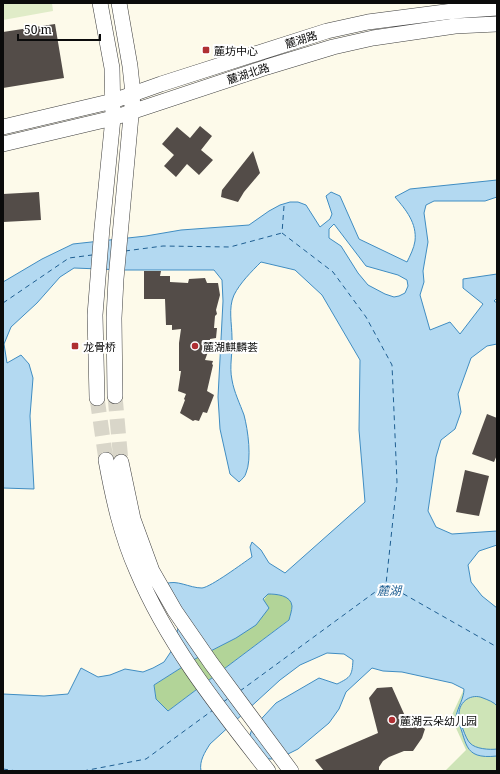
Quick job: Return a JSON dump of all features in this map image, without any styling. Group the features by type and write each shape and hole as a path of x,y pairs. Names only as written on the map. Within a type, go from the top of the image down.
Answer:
{"street":[{"path":"98,398 95,316 102,228 114,118 112,68 100,3"},
{"path":"115,396 114,318 116,279 134,94 119,3"},
{"name":"麓湖路","path":"3,127 113,101 161,84 327,31 368,22 438,13 497,8"},
{"path":"467,10 468,26"},
{"path":"438,13 440,29"},
{"name":"麓湖北路","path":"3,144 114,118 267,67 333,47 372,38 440,29 497,24"},
{"path":"106,460 122,507 137,571 163,623 194,674 268,771"},
{"path":"121,462 122,507 152,571 175,611 288,767"}],"green space":[{"path":"3,3 52,3 53,11 3,20"},
{"path":"268,594 275,594 289,599 292,606 290,619 168,711 156,699 154,685 195,659 236,638"},
{"path":"464,689 497,701 497,771 445,771 466,750 451,717"}],"water":[{"name":"麓湖","path":"497,180 497,197 485,201 434,201 426,205 424,213 428,242 423,271 424,282 420,295 430,330 450,322 460,334 483,304 463,288 463,279 497,274 497,298 494,301 497,303 497,344 487,346 471,358 458,394 461,412 455,429 441,440 436,457 428,511 436,527 452,534 497,531 497,545 479,551 468,565 471,582 482,596 497,608 497,706 489,700 479,697 471,697 461,705 459,714 463,729 470,743 479,748 497,749 497,756 477,755 471,752 465,741 456,716 464,689 452,683 402,672 383,671 372,668 346,692 339,709 329,723 298,749 284,756 271,759 257,758 248,741 252,729 276,703 319,678 337,684 348,678 350,675 353,660 344,654 327,653 300,665 280,680 210,744 204,753 201,771 3,771 3,694 44,696 68,694 81,668 98,677 110,675 125,669 143,672 153,668 164,662 172,650 182,614 165,584 179,583 197,588 206,587 252,557 250,547 252,542 261,550 269,563 285,573 365,502 359,430 360,360 322,295 295,270 261,262 239,286 231,305 231,375 234,389 244,415 249,444 248,467 245,476 239,482 230,474 220,429 218,397 223,301 222,280 214,270 124,270 74,268 60,277 37,303 11,327 4,344 7,363 21,355 29,364 33,378 30,416 34,489 3,488 3,282 42,259 73,244 146,236 181,230 249,225 269,211 290,202 298,202 306,205 320,227 330,219 332,214 326,196 331,192 340,196 359,239 407,262 415,241 414,228 407,212 395,197 410,189","holes":["334,224 366,266 398,275 407,280 408,286 405,293 394,297 368,285 358,273 341,246 329,238 329,229","268,594 275,594 289,599 292,606 289,620 168,711 156,699 154,685 195,659 236,638 256,625 269,608 263,599"]}],"building":[{"path":"55,24 64,78 3,88 3,32"},
{"path":"200,126 212,136 201,150 213,160 199,175 187,164 176,177 164,166 174,155 162,144 177,127 190,138"},
{"path":"253,151 260,173 244,192 238,202 221,197 222,190"},
{"path":"39,192 41,220 3,222 3,194"},
{"name":"麓湖麒麟荟","path":"144,271 161,271 160,276 170,276 170,282 188,283 189,279 205,278 207,283 218,283 220,295 216,310 217,314 215,316 214,328 217,328 216,338 210,339 209,349 205,360 213,361 207,391 214,395 207,413 203,412 199,421 193,421 180,413 186,394 178,391 181,371 179,371 179,343 181,329 172,330 172,325 166,325 165,299 144,299"},
{"path":"487,414 497,418 497,455 494,462 472,454"},
{"path":"465,470 489,476 479,516 456,512"},
{"name":"麓湖云朵幼儿园","path":"392,687 405,716 425,729 422,738 413,751 404,751 389,757 383,761 379,767 379,771 324,771 315,760 378,733 369,698 377,688"}],"ferry route":[{"path":"284,206 282,233 333,272 366,317 392,365 397,482 386,584 497,647"},
{"path":"125,251 163,246 230,247 282,233"},
{"path":"3,303 69,258 92,255"},
{"path":"240,691 386,584"},
{"path":"223,702 229,698"},
{"path":"83,771 146,759 213,710"},
{"path":"3,769 17,771"}],"tunnel":[{"path":"115,396 121,462"},
{"path":"97,398 106,460"}],"place":[{"name":"麓坊中心","path":"206,50"},
{"name":"龙骨桥","path":"75,346"},
{"name":"麓湖麒麟荟","path":"195,346"},
{"name":"麓湖云朵幼儿园","path":"392,720"}]}
